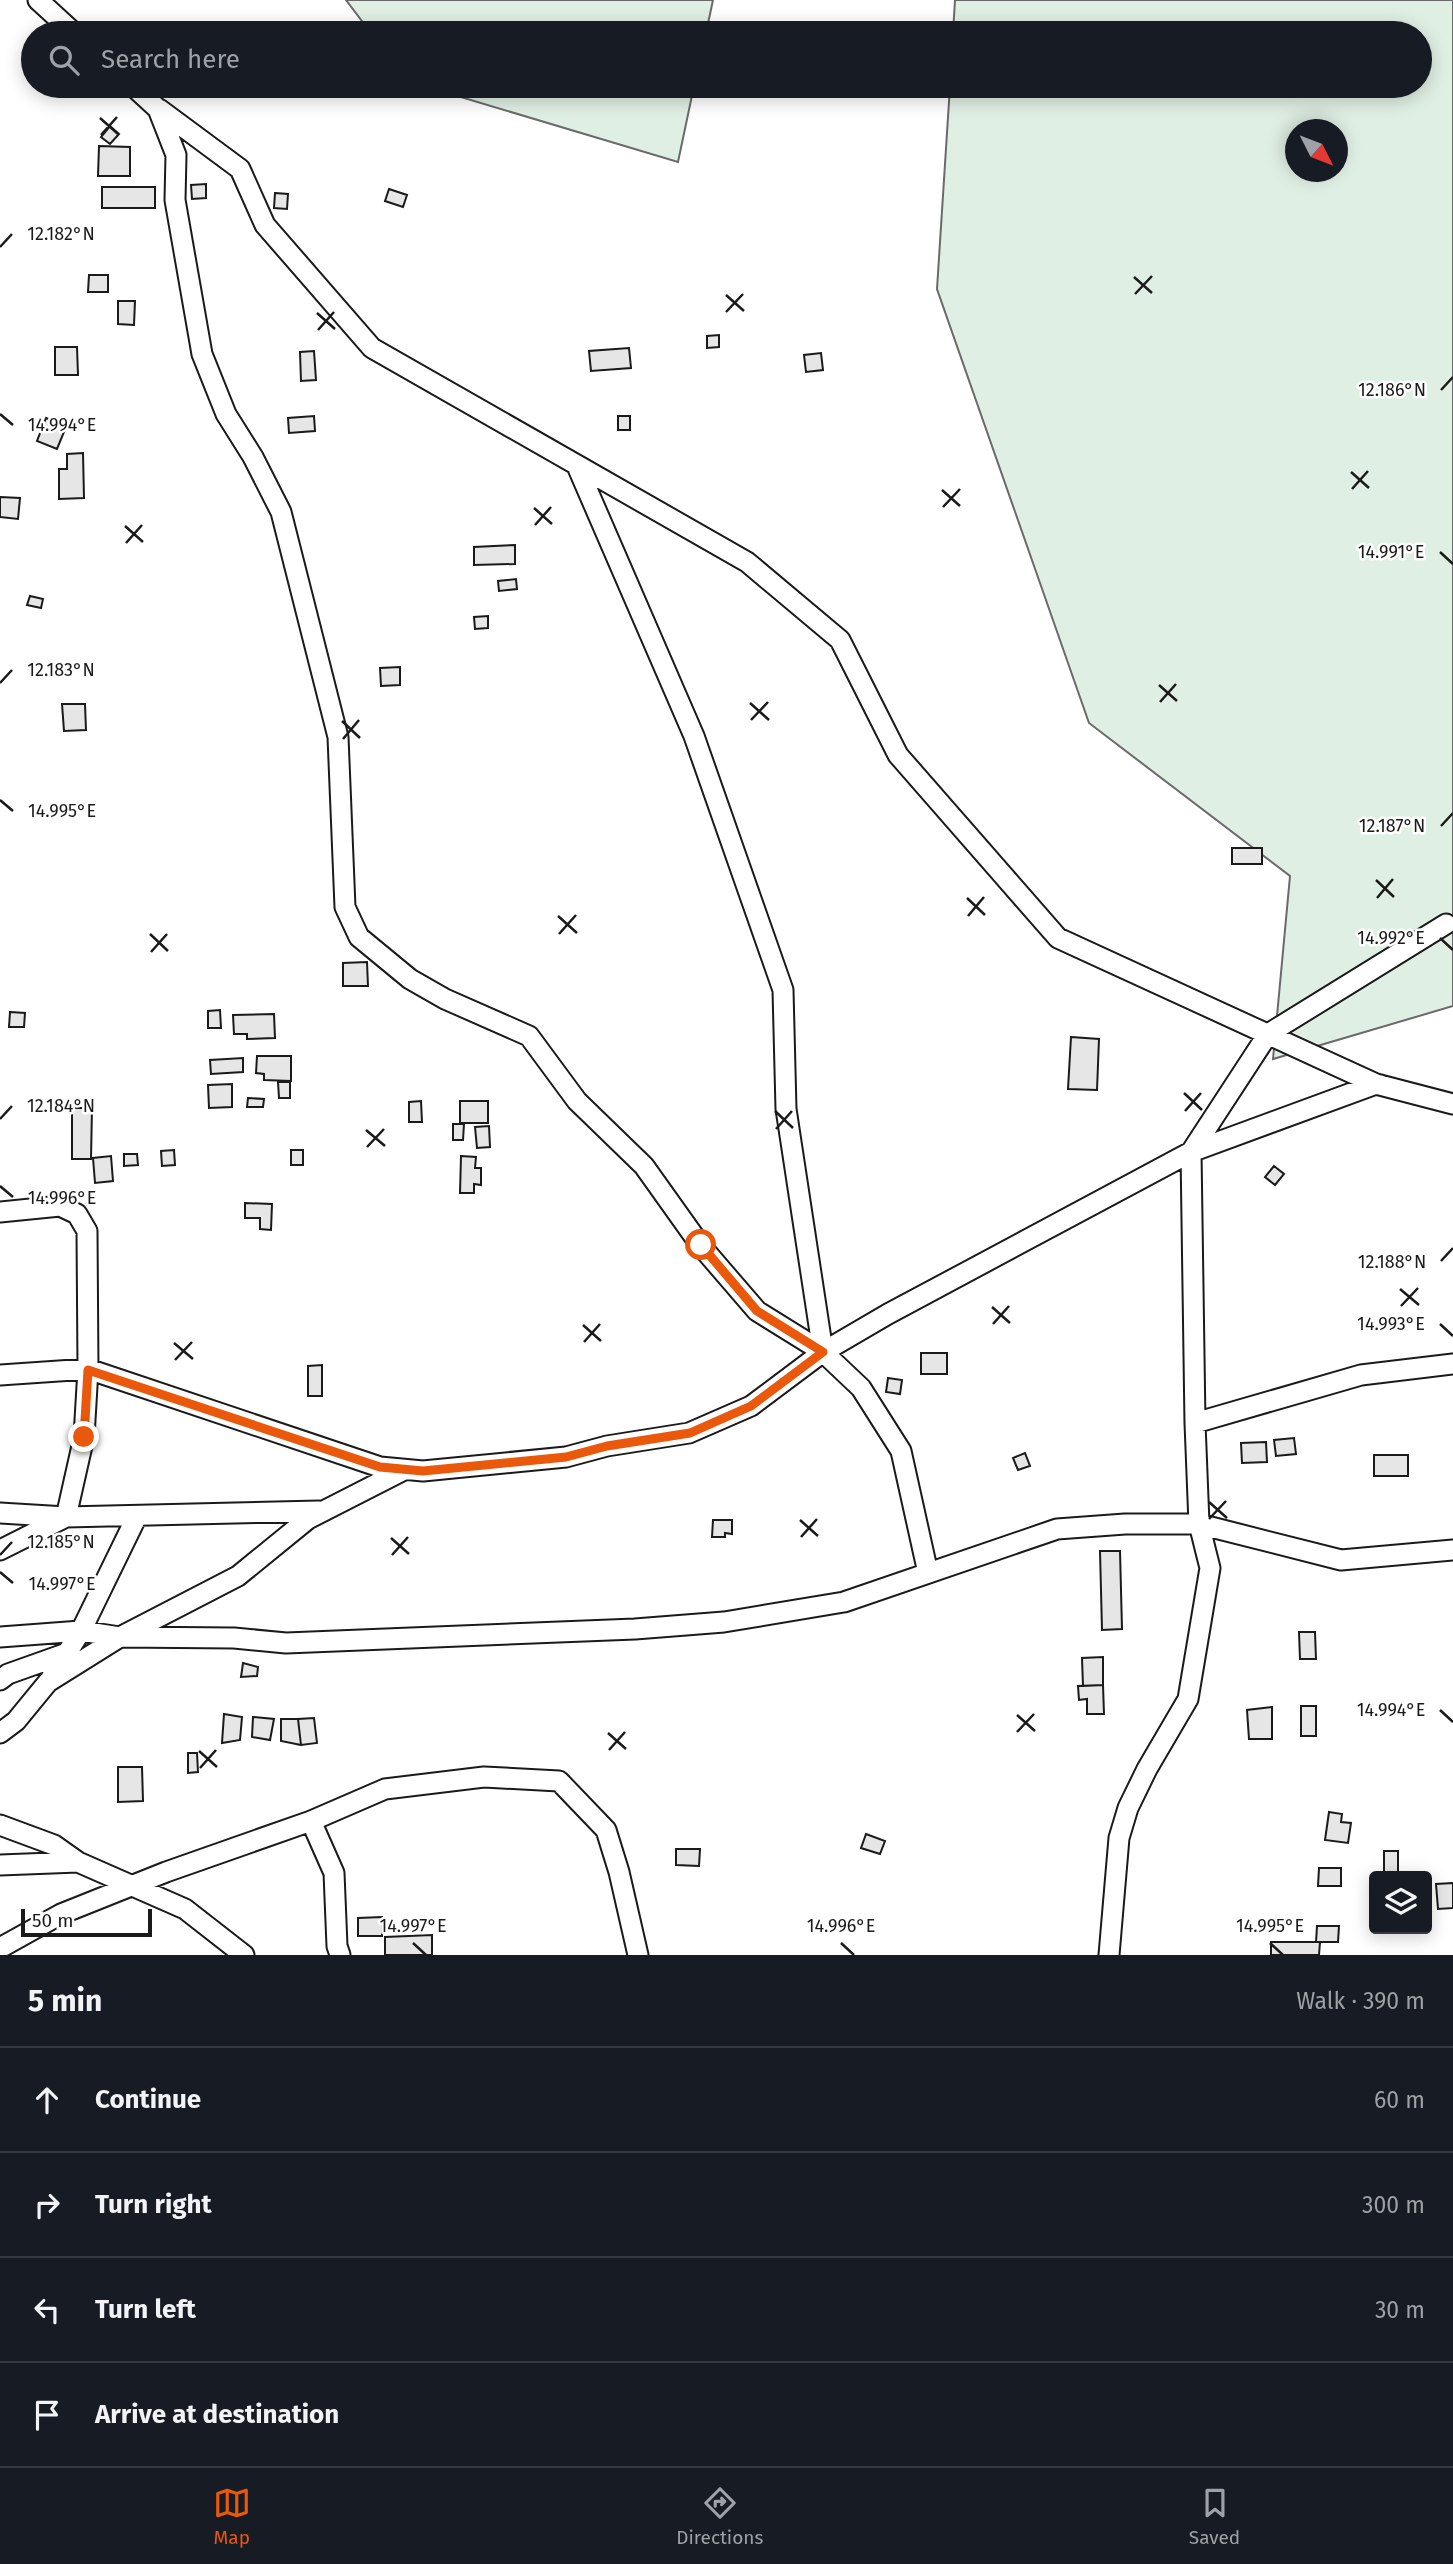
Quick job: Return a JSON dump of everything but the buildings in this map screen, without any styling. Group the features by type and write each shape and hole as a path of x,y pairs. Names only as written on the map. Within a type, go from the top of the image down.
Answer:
{"street":[{"path":"38,0 62,21"},
{"path":"146,98 240,169 265,225 372,348 747,562 839,640 898,755 1058,938 1376,1084 1453,1104"},
{"path":"158,109 176,155 175,200 202,354 226,414 253,457 281,512 338,737 345,907 359,937 410,979 445,999 529,1036 577,1101 644,1166 701,1245 757,1311 823,1352 862,1388 901,1451 928,1573"},
{"path":"577,466 694,736 783,990 786,1109 823,1352"},
{"path":"1109,1955 1119,1838 1128,1808 1147,1769 1188,1699 1210,1568 1199,1524 1191,1152 1268,1034 1446,924"},
{"path":"0,1375 88,1370 367,1463 402,1471 566,1457 607,1446 690,1433 751,1406 823,1352 888,1314 1191,1152 1376,1084"},
{"path":"0,1212 60,1206 77,1214 87,1231 88,1370 84,1437 66,1517"},
{"path":"1195,1423 1362,1375 1453,1363"},
{"path":"48,1682 120,1637 238,1576 308,1519 402,1471"},
{"path":"0,1513 66,1517 324,1511"},
{"path":"0,1732 16,1721 48,1682 81,1631 137,1516"},
{"path":"0,1550 66,1517"},
{"path":"0,1637 81,1631 120,1637 234,1638 286,1643 635,1629 724,1622 844,1602 1058,1529 1125,1524 1199,1524 1341,1560 1453,1550"},
{"path":"0,1680 8,1674 67,1653"},
{"path":"0,1948 61,1914 131,1885 311,1821 385,1789 484,1777 559,1782 606,1830 619,1872 638,1955"},
{"path":"311,1821 334,1873 337,1946 340,1955"},
{"path":"0,1825 54,1846 78,1862 185,1909 244,1955"},
{"path":"0,1865 78,1862"}],"green space":[{"path":"346,0 713,0 709,21 362,21"},
{"path":"955,0 1453,0 1453,1006 1273,1059 1290,876 1089,723 937,289 949,98 1432,98 1432,21 954,21"},
{"path":"464,98 691,98 678,162"}],"route":[{"path":"84,1437 88,1370 380,1467 402,1471 566,1457 607,1446 690,1433 751,1406 823,1352 757,1311 701,1245"}]}
